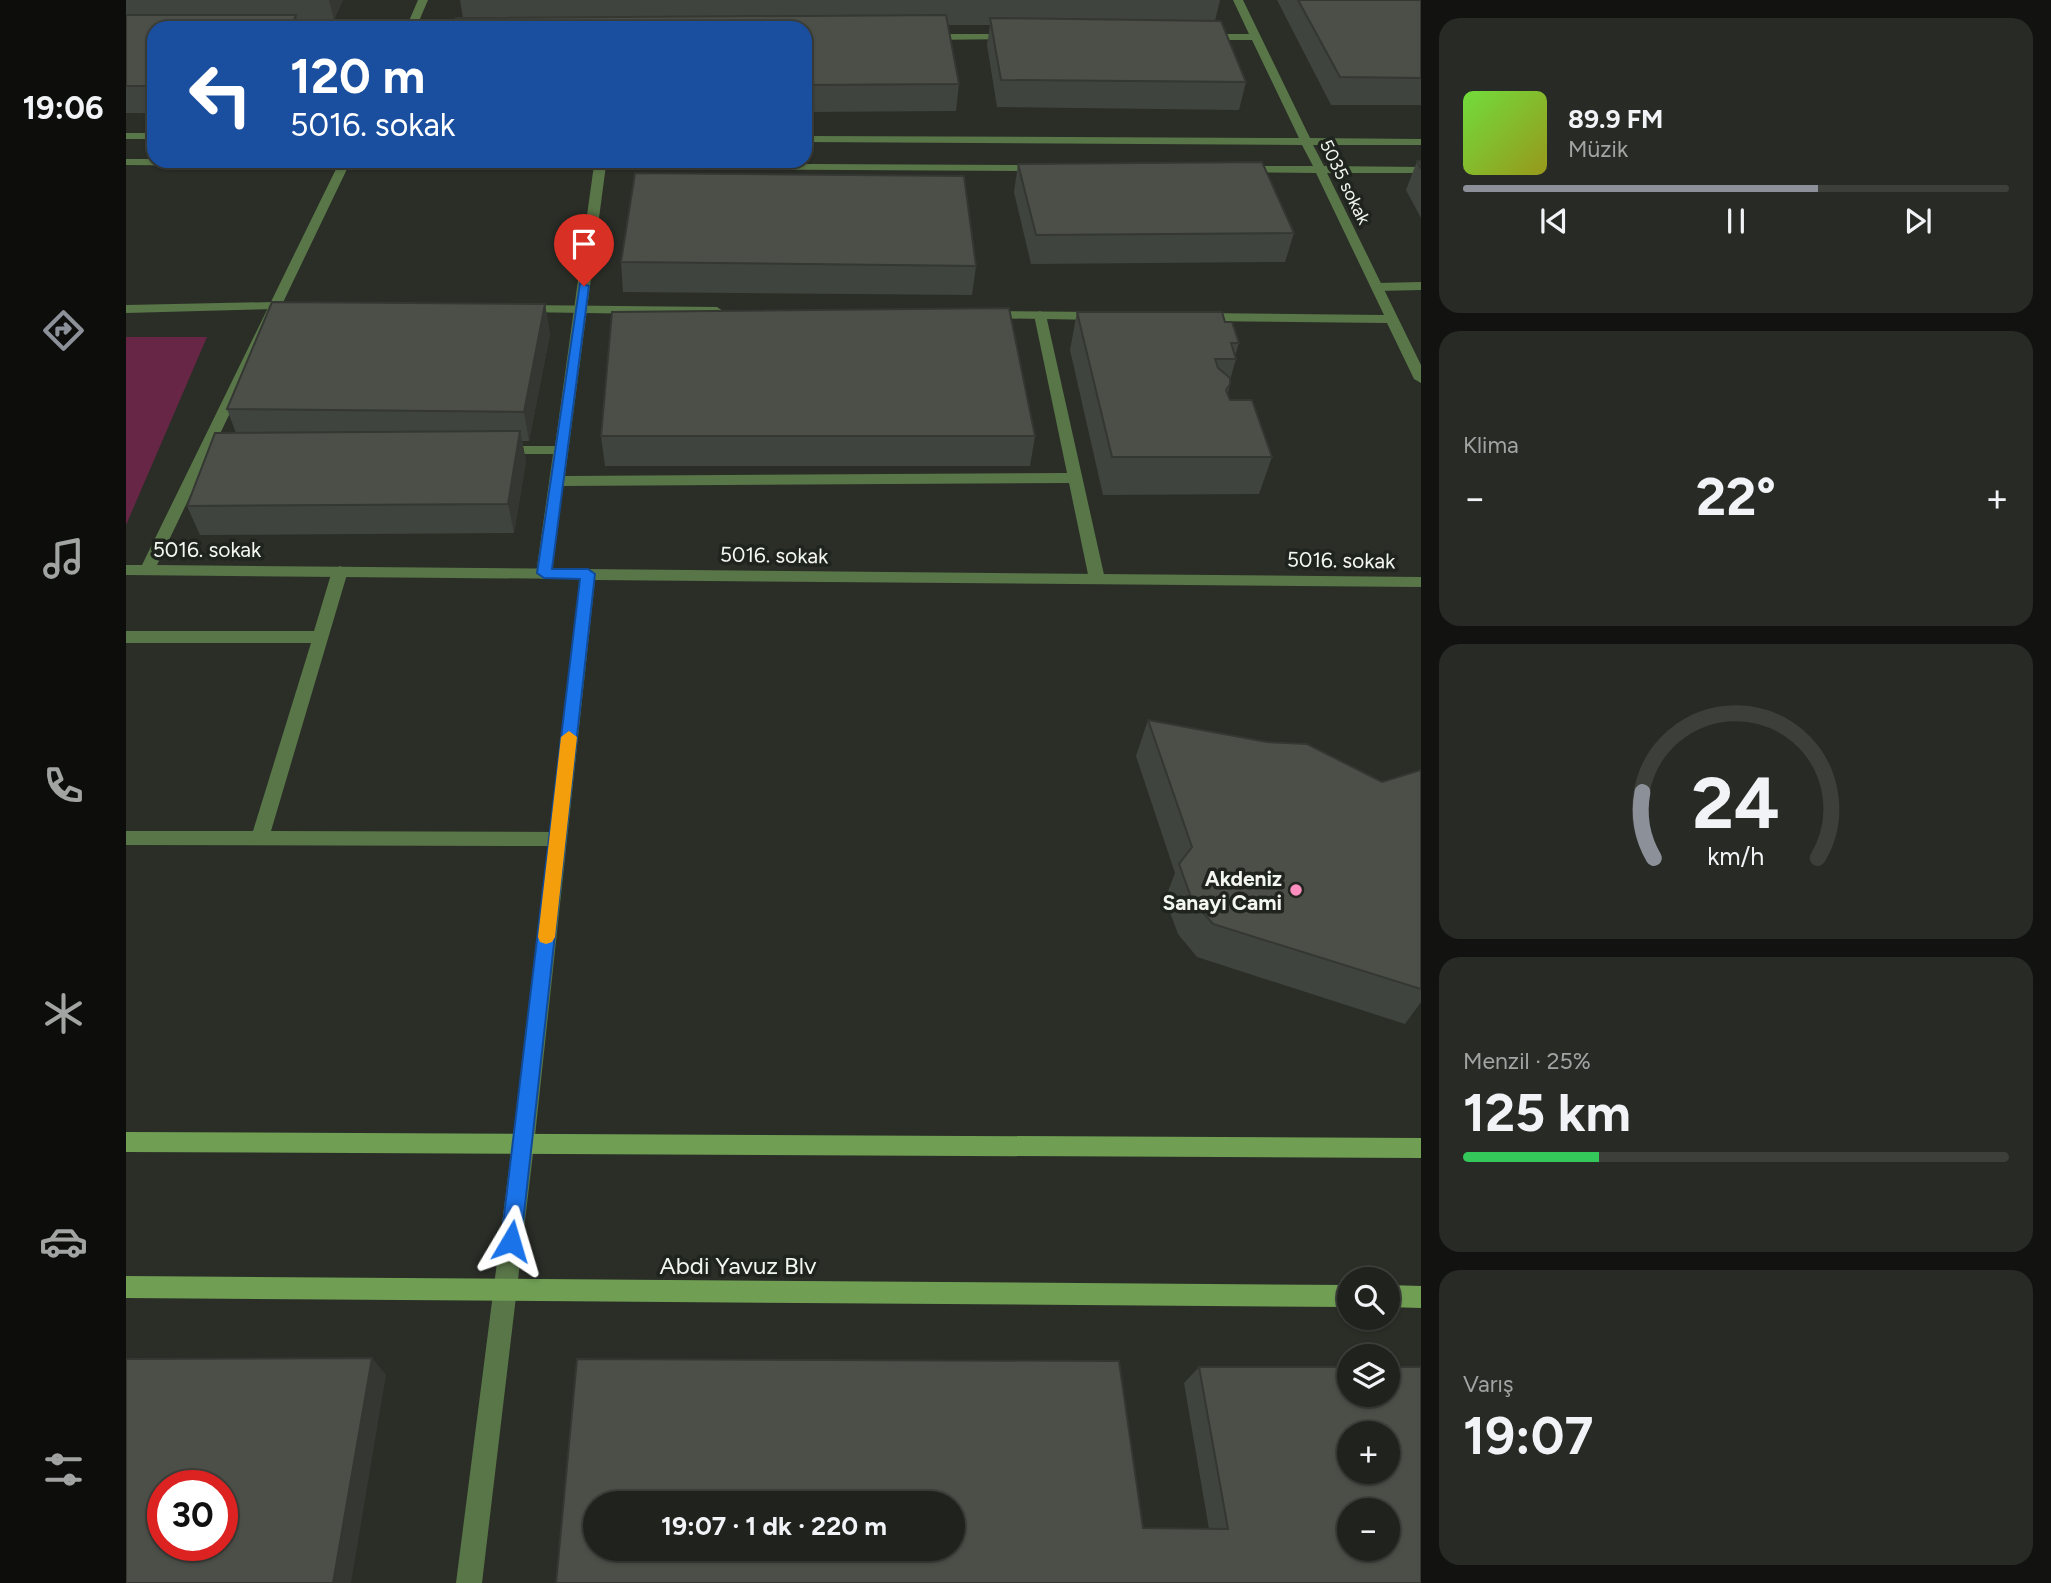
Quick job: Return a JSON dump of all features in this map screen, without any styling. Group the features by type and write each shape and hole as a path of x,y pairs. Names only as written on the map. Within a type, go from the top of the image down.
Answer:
{"main road":[{"path":"126,1142 1421,1148"},
{"name":"Abdi Yavuz Blv","path":"126,1287 1337,1296"},
{"path":"1400,1296 1421,1297"}],"street":[{"path":"414,21 423,0"},
{"name":"5035 sokak","path":"1238,0 1421,379"},
{"path":"914,37 1024,37"},
{"path":"1188,37 1256,37"},
{"path":"126,136 147,136"},
{"path":"812,139 1421,142"},
{"path":"126,162 147,162"},
{"path":"812,166 1057,168"},
{"path":"148,570 213,446 342,168"},
{"path":"544,573 600,168"},
{"path":"1223,169 1421,170"},
{"path":"1377,287 1421,286"},
{"path":"126,309 280,306"},
{"path":"511,309 734,312"},
{"path":"971,314 1108,316"},
{"path":"1040,315 1097,579"},
{"path":"1189,317 1392,319"},
{"path":"479,449 561,450"},
{"path":"557,481 1075,478"},
{"name":"5016. sokak","path":"126,570 1421,582"},
{"path":"260,838 340,571"},
{"path":"469,1583 523,1145 588,574"},
{"path":"126,637 320,637"},
{"path":"126,838 557,839"}],"shaded area":[{"path":"126,337 207,337 126,525"}],"building":[{"path":"1298,0 1421,0 1421,78 1340,77"},
{"path":"126,15 296,15 293,21 147,21 147,86 126,86"},
{"path":"946,15 959,84 812,85 812,21 455,21 456,18"},
{"path":"990,18 1221,21 1246,82 1001,80"},
{"path":"1262,162 1294,233 1036,235 1018,164"},
{"path":"635,173 964,176 976,266 621,262"},
{"path":"272,302 545,304 524,412 227,409"},
{"path":"1009,308 1035,436 601,436 612,312"},
{"path":"1077,312 1222,312 1225,322 1232,322 1239,343 1231,343 1236,359 1215,359 1218,368 1230,378 1226,390 1230,400 1252,400 1272,457 1112,457"},
{"path":"520,431 508,504 187,506 215,433"},
{"name":"Akdeniz Sanayi Cami","path":"1148,720 1267,742 1307,744 1382,782 1421,770 1421,989 1213,924 1192,900 1179,864 1192,847"},
{"path":"372,1358 333,1583 126,1583 126,1359"},
{"path":"577,1359 1119,1361 1143,1528 1228,1529 1199,1367 1337,1367 1337,1407 1400,1407 1400,1367 1421,1367 1421,1583 556,1583"}],"slow traffic":[{"path":"546,937 569,737"}],"place":[{"name":"Akdeniz Sanayi Cami","path":"1296,890"}],"route":[{"path":"511,1241 588,574 544,573 584,286"}]}
